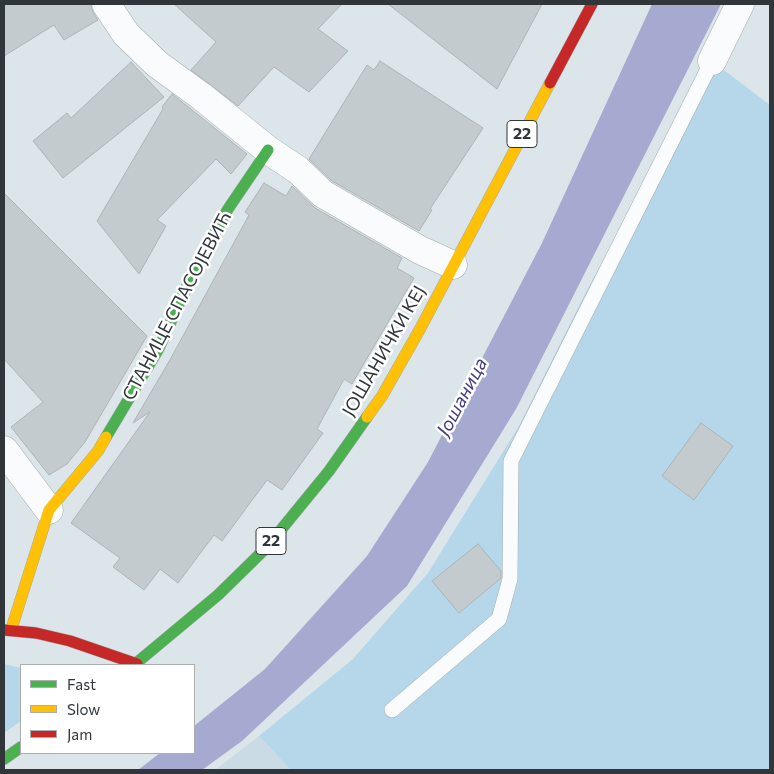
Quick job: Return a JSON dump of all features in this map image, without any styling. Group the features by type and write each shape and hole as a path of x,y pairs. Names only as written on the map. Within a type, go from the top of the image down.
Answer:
{"main road":[{"name":"ЈОШАНИЧКИ КЕЈ","path":"7,630 36,632 70,641 136,664 218,595 266,548 330,471 382,396 592,4"},
{"name":"СТАНИЦЕ СПАСОЈЕВИЋ","path":"7,630 49,510 103,443 158,350 192,275 228,209 268,150"},
{"path":"4,759 20,748"}],"street":[{"path":"106,4 126,34 157,64 201,96 268,150 298,170 322,194 426,253 453,265"},
{"path":"712,61 740,4"},
{"path":"4,450 49,510"}],"lane":[{"path":"392,710 499,619 510,579 510,461 712,61"}],"shaded area":[{"path":"712,61 770,105 770,770 291,770 259,736 353,659 428,573 519,426 587,290"},
{"path":"4,664 20,668 20,722 4,733"},
{"path":"259,736 291,770 215,770"}],"water":[{"name":"Јошаница","path":"652,4 721,4 516,409 407,586 242,741 202,770 138,770 159,754 195,754 195,725 265,669 367,556 428,462 542,243"}],"building":[{"path":"4,4 91,4 98,20 64,40 54,25 4,56"},
{"path":"174,4 342,4 318,29 348,51 309,92 274,67 238,106 191,70 216,42"},
{"path":"388,4 542,4 497,89"},
{"path":"380,61 483,128 430,209 432,210 419,231 332,181 309,159 367,65 374,70"},
{"path":"131,62 164,97 63,178 33,141 67,113 71,118"},
{"path":"172,94 247,154 231,174 216,159 157,220 166,226 139,274 97,221 163,109 162,107"},
{"path":"264,183 286,196 292,186 315,208 402,258 397,268 414,278 352,384 344,379 317,429 323,433 282,490 267,480 222,541 214,535 178,583 160,569 144,590 113,567 120,558 71,523 150,412 133,423 171,358 249,215 245,212"},
{"path":"4,193 147,336 85,442 67,464 49,475 11,427 43,402 4,359"},
{"path":"701,423 733,446 694,500 662,476"},
{"path":"478,544 501,571 501,578 459,613 432,581"}],"traffic: fast":[{"path":"106,437 158,350 192,275 228,209 268,150"},
{"path":"135,664 218,595 266,548 329,471 367,417"},
{"path":"4,759 20,748"}],"traffic: slow":[{"path":"367,417 382,396 420,329 550,83"},
{"path":"11,630 49,510 98,451 106,437"}],"traffic: jam":[{"path":"550,83 592,4"},
{"path":"4,630 36,633 70,641 137,664"}]}
